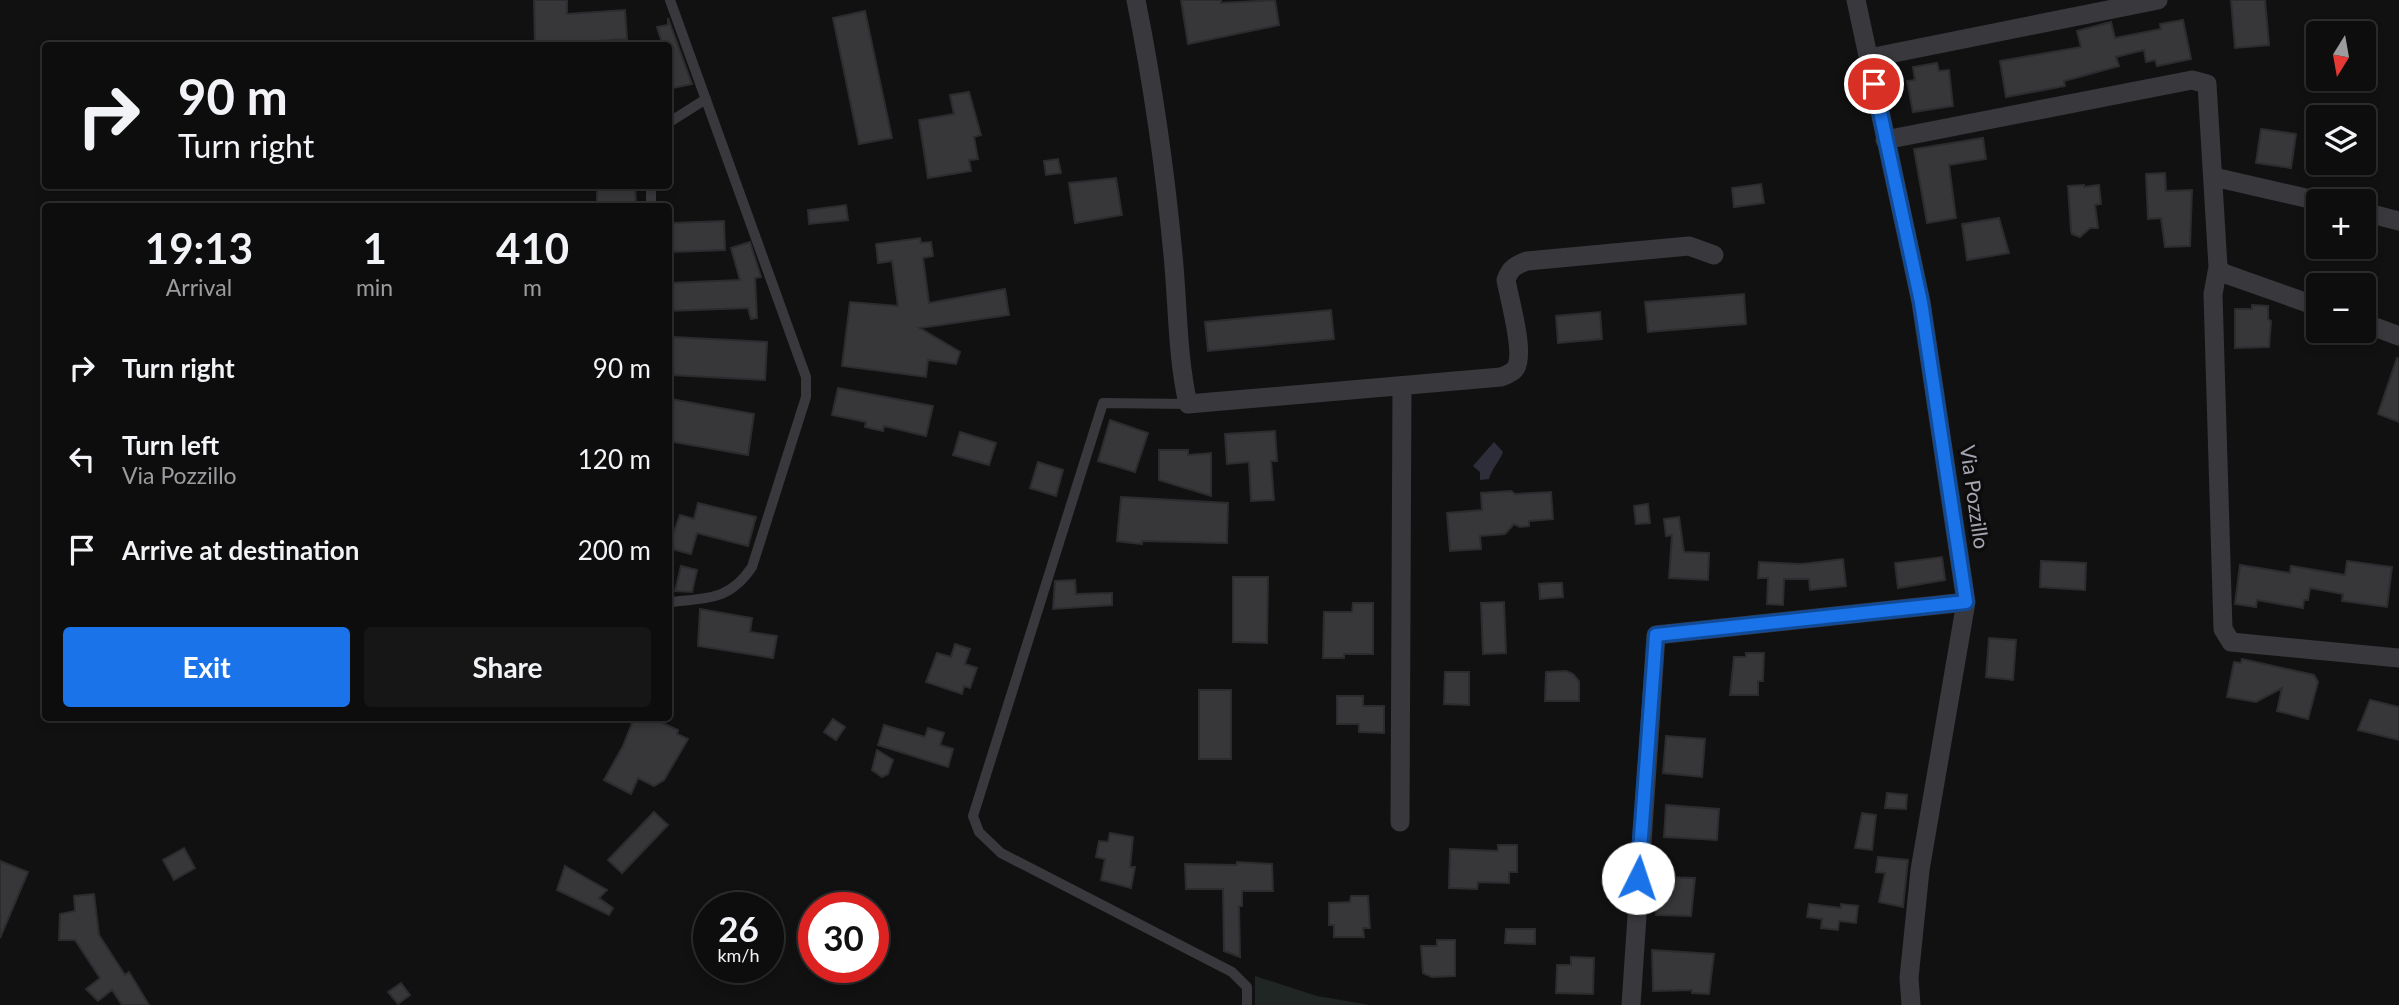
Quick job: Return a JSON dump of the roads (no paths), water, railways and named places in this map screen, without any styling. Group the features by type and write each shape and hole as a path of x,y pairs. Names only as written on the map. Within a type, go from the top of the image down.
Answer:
{"street":[{"path":"1136,0 1151,74 1164,171 1180,367 1188,404 1501,377 1514,372 1519,362 1506,280 1508,271 1516,265 1527,261 1689,246 1714,255"},
{"name":"Via Pozzillo","path":"1856,0 1921,302 1966,602 1920,870 1909,978 1911,1005"},
{"path":"1869,58 2158,0"},
{"path":"1885,139 2192,80 2207,84 2218,267 2213,294 2222,629 2231,642 2399,658"},
{"path":"2214,177 2306,198"},
{"path":"2376,215 2399,221"},
{"path":"2218,267 2223,273 2306,302"},
{"path":"2376,327 2399,336"},
{"path":"1400,822 1402,387"},
{"path":"1631,1005 1656,635 1966,602"}],"lane":[{"path":"670,0 806,377 806,397 752,567 740,585 723,594 672,602"},
{"path":"672,120 706,99"},
{"path":"1188,404 1103,402 972,816 979,832 1001,853 1232,972 1247,987 1247,1005"}],"water":[{"path":"1494,442 1503,452 1489,479 1480,480 1480,472 1473,466"}]}
